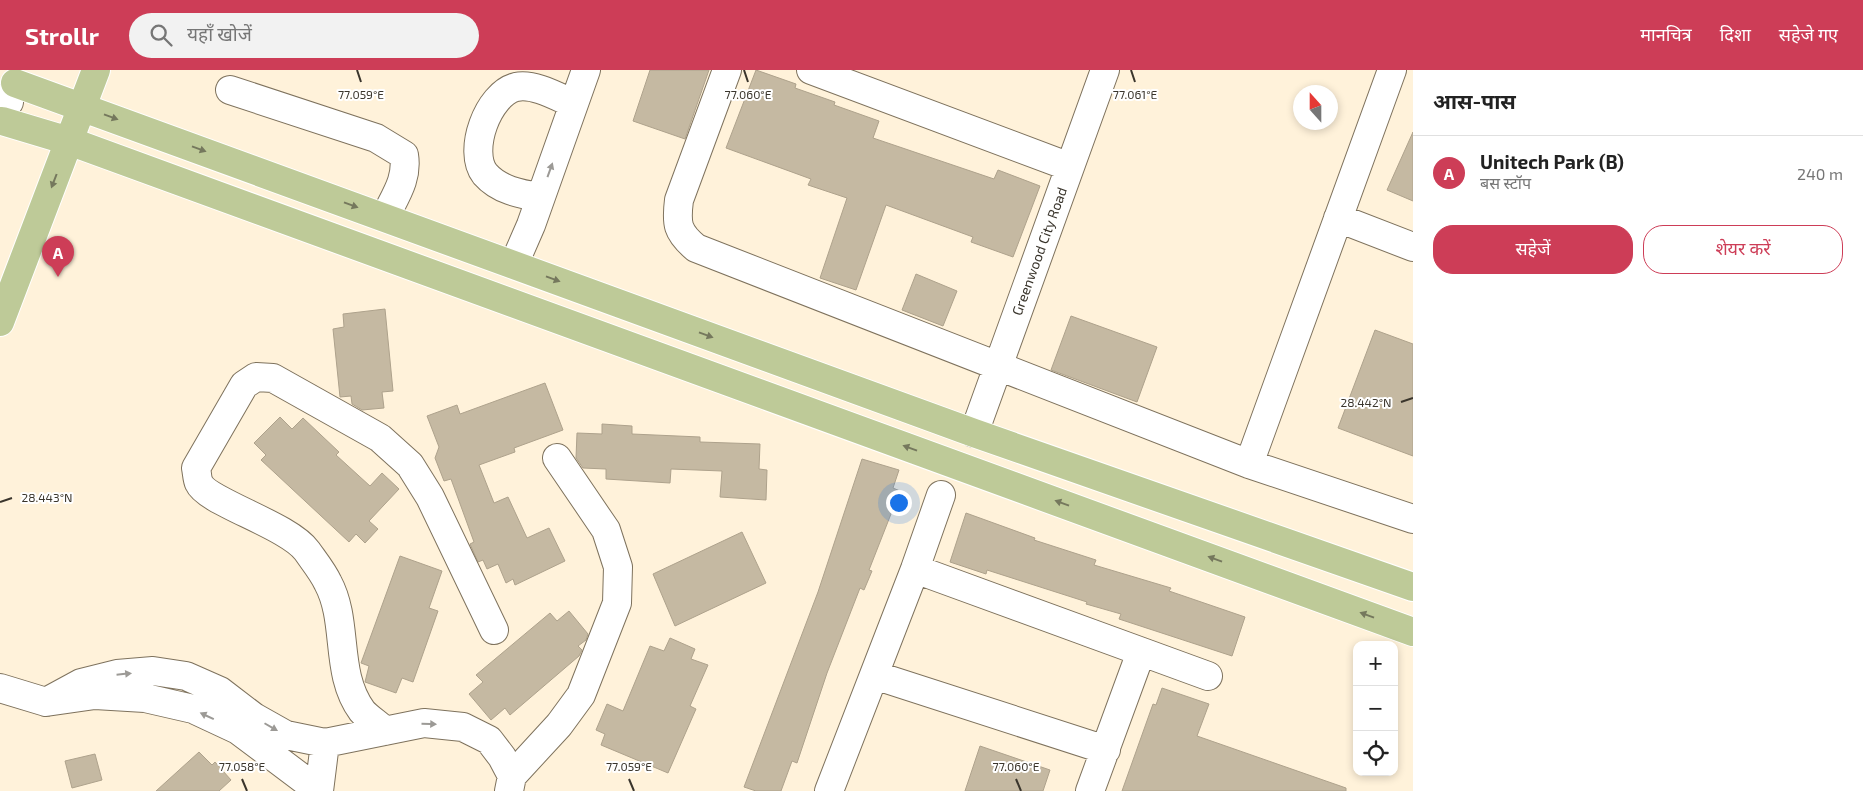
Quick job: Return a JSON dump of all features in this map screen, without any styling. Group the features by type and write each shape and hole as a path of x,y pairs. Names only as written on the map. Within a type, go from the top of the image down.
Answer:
{"main road":[{"path":"0,322 84,107 96,70"},
{"path":"8,100 84,107 974,433 1413,587"},
{"path":"8,100 70,141 1413,632"},
{"path":"1274,581 1287,543"}],"street":[{"path":"514,264 586,70"},
{"path":"727,70 679,200 677,222 683,238 696,248 1249,464 1413,519"},
{"path":"811,70 1070,167"},
{"name":"Greenwood City Road","path":"974,433 1105,70"},
{"path":"1249,464 1392,70"},
{"path":"540,197 509,190 485,173 478,160 478,149 484,124 500,95 518,87 538,89 574,104"},
{"path":"230,90 376,138 404,154 406,169 404,180 385,217"},
{"path":"1338,218 1413,247"},
{"path":"385,731 363,712 353,695 345,670 338,620 329,584 305,549 261,519 209,494 199,484 196,468 244,385 256,377 273,378 380,438 410,465 430,498 494,630"},
{"path":"511,784 581,695 617,602 618,567 606,530 557,458"},
{"path":"828,791 915,569 940,495"},
{"path":"915,569 1208,676"},
{"path":"1090,791 1141,652"},
{"path":"46,702 81,683 117,674 153,671 169,673 186,676 220,691 254,717 286,735 325,743 424,723 463,727 489,740 502,757 511,784"},
{"path":"874,675 1106,750"},
{"path":"0,688 46,702 95,695 145,698 193,709 238,730 319,791 325,743"}],"building":[{"path":"650,70 709,70 685,139 633,121"},
{"path":"756,70 796,84 795,88 835,102 834,105 879,121 873,138 994,179 998,170 1040,186 1013,257 971,242 973,237 886,205 856,290 820,278 847,198 808,185 811,179 726,148"},
{"path":"1413,132 1413,201 1387,190"},
{"path":"916,274 957,291 943,326 902,310"},
{"path":"385,309 393,391 382,392 384,408 362,410 352,404 351,396 340,397 333,329 344,327 343,314"},
{"path":"1071,316 1157,347 1137,402 1051,370"},
{"path":"1375,330 1413,344 1413,456 1338,428"},
{"path":"545,383 563,430 514,448 515,452 479,465 494,503 508,497 527,538 549,528 565,561 515,585 513,579 506,583 498,564 487,569 483,560 478,562 470,544 474,542 451,479 444,481 435,458 439,447 427,416 457,405 460,414"},
{"path":"280,417 292,429 303,418 339,452 336,455 370,486 382,473 399,489 369,521 378,529 365,543 356,534 349,542 261,460 266,455 254,443"},
{"path":"602,424 632,426 632,434 700,437 700,442 760,444 759,469 767,470 766,500 720,497 722,471 671,469 670,483 606,479 606,469 583,468 576,458 577,433 602,434"},
{"path":"862,459 899,470 893,488 900,491 869,570 872,571 864,590 860,588 827,673 797,763 792,761 781,791 756,791 744,787 818,592"},
{"path":"966,513 1035,538 1034,540 1096,560 1094,565 1171,588 1169,591 1245,617 1232,656 1119,619 1121,614 1086,604 1087,602 987,570 986,574 950,562"},
{"path":"742,532 766,583 675,626 653,574"},
{"path":"400,556 442,571 429,608 438,611 413,682 402,678 396,693 365,682 369,666 361,663"},
{"path":"569,611 588,634 586,640 578,646 582,650 579,656 510,715 505,708 491,720 469,694 483,682 476,675 550,613 557,621"},
{"path":"670,638 695,649 691,659 708,665 690,706 696,709 668,773 601,745 605,734 596,730 607,704 623,711 650,646 664,651"},
{"path":"1162,688 1209,704 1197,736 1346,788 1346,791 1122,791 1153,704 1156,705"},
{"path":"980,746 1050,770 1043,791 965,791"},
{"path":"199,752 212,765 215,762 231,780 219,791 156,791"},
{"path":"95,754 102,780 72,788 65,761"}],"place":[{"name":"Unitech Park (B)","path":"58,277"}]}
